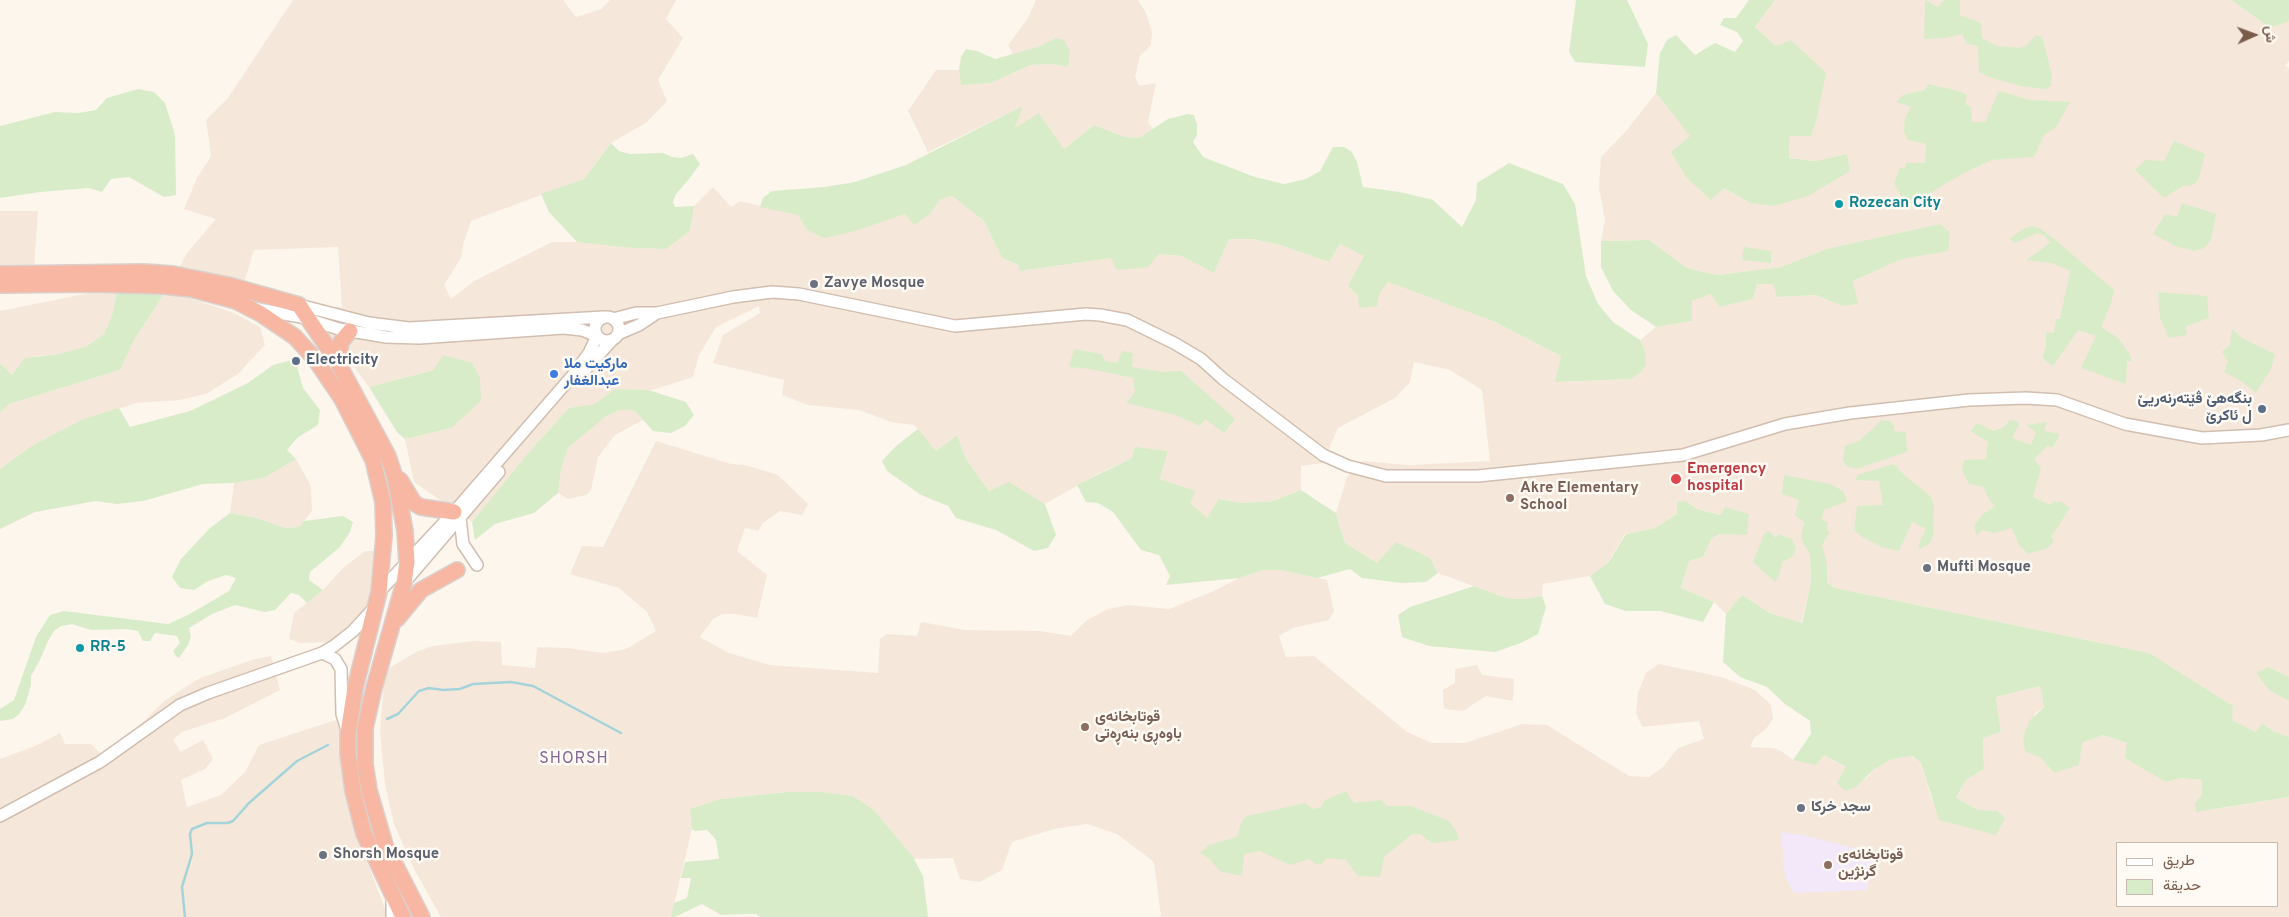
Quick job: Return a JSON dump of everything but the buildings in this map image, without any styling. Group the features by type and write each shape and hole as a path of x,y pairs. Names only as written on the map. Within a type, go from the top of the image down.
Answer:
{"highway":[{"path":"0,274 99,272 173,274 228,285 303,314 338,363 379,437 405,490 414,502 434,510 457,515"},
{"path":"0,285 94,284 178,287 215,295 249,307 295,337 315,359 342,399 373,460 382,502 384,536 377,600 355,688 348,734 348,754 353,791 364,834 403,917"},
{"path":"295,337 303,314"},
{"path":"338,363 341,342 350,331"},
{"path":"392,465 405,531 407,562 404,584 390,628 365,728 366,774 385,845 422,917"},
{"path":"390,628 421,590 457,570"}],"street":[{"path":"249,307 409,328 608,318 636,313 657,313 733,296 772,292 799,294 955,326 1086,314 1100,315 1126,320 1174,343 1201,359 1223,379 1323,455 1348,466 1386,476 1478,476 1683,454 1785,424 1850,413 1979,400 2026,398 2057,400 2125,424 2202,438 2261,435 2289,430"},
{"path":"303,314 350,331 386,337 419,338 570,328 596,336 605,342 657,313"},
{"path":"404,584 457,515 573,375 588,353 596,336 595,325 608,318"},
{"path":"0,816 100,762 180,705 208,693 322,653 347,637 407,562 457,515 615,337 618,324 608,318"},
{"path":"457,515 463,544 477,565"},
{"path":"322,653 335,659 341,669 342,714 348,734"},
{"path":"392,896 392,917"}],"shaded area":[{"path":"293,0 563,0 576,17 601,9 610,0 676,0 666,19 683,38 658,80 667,101 647,122 611,143 584,179 471,221 464,241 461,258 444,285 451,299 474,281 552,242 590,242 633,248 666,249 690,231 694,206 713,187 731,207 740,201 798,215 807,230 905,214 930,214 941,199 952,196 984,221 1002,258 1018,265 1021,271 1111,258 1159,254 1181,256 1214,273 1229,239 1251,239 1277,244 1329,262 1340,244 1364,256 1349,286 1379,295 1388,282 1495,322 1561,356 1556,382 1630,379 1645,351 1640,340 1656,327 1692,321 1692,301 1712,294 1720,307 1753,299 1757,284 1773,284 1777,297 1816,295 1842,306 1857,304 1853,281 1902,259 1948,250 1939,224 1826,249 1781,267 1717,275 1687,268 1649,240 1601,241 1605,220 1599,188 1601,157 1627,130 1656,93 1691,136 1672,152 1724,188 1750,203 1847,154 1815,161 1789,158 1790,136 1811,135 1817,118 1776,46 1755,27 1775,0 2231,0 2270,28 2289,21 2289,61 2285,66 2289,68 2289,677 2269,667 2270,691 2289,701 2289,737 2273,731 2262,723 2256,732 2232,720 2149,653 1835,588 1827,582 1827,564 1810,555 1811,582 1801,623 1770,613 1742,595 1726,614 1714,602 1681,588 1689,561 1703,557 1712,538 1721,534 1725,507 1722,515 1697,509 1686,501 1677,514 1655,528 1625,534 1605,567 1590,576 1543,584 1542,596 1523,599 1506,598 1438,573 1430,558 1377,563 1345,543 1336,513 1347,477 1363,461 1409,465 1490,461 1482,390 1450,370 1414,362 1410,382 1395,398 1338,428 1323,463 1301,466 1301,490 1273,501 1240,503 1220,499 1207,519 1190,503 1195,491 1160,479 1168,452 1132,458 1096,475 1045,504 1009,483 989,491 966,459 957,435 936,451 914,425 891,422 859,410 808,405 782,395 784,380 713,363 723,335 760,313 759,306 716,327 699,355 693,377 652,390 615,389 594,404 569,408 528,453 472,522 414,482 405,439 451,428 434,370 369,387 347,358 325,335 327,307 342,307 338,247 254,250 244,283 180,266 187,253 216,219 184,209 197,178 211,156 206,120 228,98"},
{"path":"1036,0 1138,0 1146,13 1152,32 1151,45 1140,56 1135,77 1139,86 1156,83 1148,122 1153,129 1139,138 1125,137 1094,125 1064,149 1039,114 1015,128 1022,107 928,152 908,111 936,70 959,70 961,84 991,83 1031,65 1051,64 1068,67 1056,38 1038,47 1013,55 1008,45 1028,18"},
{"path":"0,211 38,211 34,267 0,267"},
{"path":"117,291 112,315 104,334 87,346 61,354 35,356 12,375 0,363 0,311 95,292"},
{"path":"163,295 186,297 234,313 260,327 265,345 238,374 206,394 180,400 137,403 83,419 33,445 0,469 0,413 9,404 120,370 133,342"},
{"path":"619,410 634,410 643,420 615,435 598,457 591,490 586,495 568,499 558,493 561,469 568,448 605,417"},
{"path":"656,441 731,464 745,465 778,475 808,504 802,515 780,511 763,523 758,531 745,528 737,551 767,575 757,618 736,614 722,614 713,619 700,637 729,653 770,665 878,673 880,639 887,634 917,636 921,622 965,630 1040,631 1071,636 1087,620 1108,609 1128,605 1169,609 1214,591 1239,578 1262,570 1281,570 1327,580 1334,611 1329,620 1293,628 1279,636 1286,657 1314,656 1407,732 1432,743 1465,743 1523,724 1547,725 1629,776 1649,777 1663,767 1678,748 1704,739 1699,721 1642,727 1636,713 1638,693 1646,673 1659,664 1721,677 1755,690 1771,705 1773,719 1766,729 1754,738 1750,747 1772,748 1781,751 1793,760 1824,755 1866,779 1873,770 1892,759 1911,756 1921,763 1932,801 1978,810 1956,799 1966,780 1984,769 1983,738 2001,732 1996,697 2040,686 2044,707 2034,714 2041,758 2054,773 2082,743 2103,735 2127,743 2166,782 2181,778 2203,780 2202,795 2217,809 2289,797 2289,917 1161,917 1154,862 1117,834 1087,824 1054,829 1012,842 1002,870 979,882 960,879 953,858 914,859 874,810 853,796 823,792 786,792 720,799 690,809 692,829 671,917 441,917 414,869 394,824 385,785 380,731 384,680 389,668 418,651 433,646 473,641 501,642 502,665 535,668 537,647 567,648 603,653 626,649 656,631 647,612 619,588 570,574 582,546 603,547"},
{"path":"296,459 311,486 312,511 299,527 285,528 257,518 230,513 234,483 264,478"},
{"path":"365,551 378,551 374,586 367,608 330,642 300,643 289,639 294,613 323,590 342,569"},
{"path":"271,656 280,690 225,718 182,732 173,740 181,752 203,740 213,759 205,769 181,780 187,807 221,795 245,772 259,745 339,719 346,795 357,835 388,917 0,917 0,759 35,746 60,733 65,744 91,744 101,754 133,732 164,701 200,678 252,660"},
{"path":"1477,665 1482,675 1514,679 1513,701 1486,696 1463,711 1444,709 1443,690 1455,683 1455,669"},
{"name":"قوتابخانەی گرنژین","path":"1781,832 1803,835 1874,853 1867,890 1794,893 1785,877"}],"green space":[{"path":"1576,0 1627,0 1648,44 1645,67 1575,62 1569,52"},
{"path":"1749,0 1775,0 1755,27 1776,46 1791,40 1826,73 1817,118 1811,136 1790,136 1789,158 1815,161 1847,154 1850,171 1808,196 1774,206 1750,203 1724,188 1711,200 1687,178 1671,152 1690,136 1656,93 1660,53 1667,40 1676,35 1695,55 1715,43 1735,52 1743,41 1737,32 1720,25 1724,18 1736,18"},
{"path":"1925,0 1938,7 1944,0 1960,0 1960,15 1981,23 1982,38 1997,46 2018,48 2026,46 2036,35 2042,37 2052,75 2051,86 2045,89 2020,86 1989,77 1979,72 1978,46 1967,44 1962,34 1946,38 1924,39"},
{"path":"2231,0 2289,0 2289,21 2270,28"},
{"path":"1056,38 1064,40 1070,51 1068,67 1051,64 1031,65 991,83 961,85 959,70 961,57 966,49 977,51 995,59 1038,47"},
{"path":"1928,84 1955,90 1967,95 1965,104 1971,107 1972,122 1985,122 1999,91 2030,100 2070,102 2056,127 2044,135 2034,157 1992,160 1962,174 1907,207 1898,208 1895,202 1901,196 1894,183 1900,168 1905,168 1906,163 1925,163 1926,144 1908,140 1904,132 1905,118 1911,107 1896,102 1903,95 1925,90"},
{"path":"138,89 154,92 165,103 175,135 176,195 164,197 129,177 111,179 102,192 89,188 0,198 0,126 55,112 79,113 96,110 107,98"},
{"path":"1023,106 1015,128 1039,113 1064,149 1094,125 1125,137 1139,138 1168,119 1188,114 1194,115 1197,135 1193,142 1203,157 1255,177 1284,184 1306,179 1320,171 1333,147 1344,147 1352,152 1357,162 1363,187 1400,192 1433,200 1462,227 1476,200 1477,183 1509,163 1563,184 1575,204 1586,276 1598,304 1613,322 1640,340 1645,351 1646,365 1640,373 1630,379 1555,382 1561,356 1495,322 1388,282 1379,295 1377,306 1359,308 1358,295 1348,286 1364,256 1340,244 1329,262 1277,244 1251,239 1229,239 1214,273 1181,256 1159,254 1148,267 1117,270 1111,258 1020,271 1018,265 1002,258 984,221 952,196 941,199 930,214 914,225 905,214 855,231 824,238 807,230 798,215 760,207 763,198 772,191 825,187 855,182 906,165"},
{"path":"2174,141 2205,154 2196,183 2190,186 2184,185 2164,198 2135,170 2145,160 2164,161"},
{"path":"611,143 619,151 630,154 663,153 681,158 693,154 700,164 676,194 673,202 675,207 694,206 690,231 666,249 633,248 577,242 549,212 541,194 584,179"},
{"path":"2182,203 2216,214 2211,240 2204,248 2194,251 2175,246 2153,234 2165,214 2177,217"},
{"path":"1939,224 1950,232 1948,251 1902,259 1853,281 1858,304 1842,306 1816,295 1777,297 1773,284 1757,284 1753,299 1720,307 1711,294 1692,301 1692,321 1656,327 1631,310 1613,291 1601,267 1601,241 1649,240 1687,268 1717,275 1781,267 1826,249"},
{"path":"2032,226 2039,228 2053,238 2114,290 2111,304 2101,327 2118,338 2129,353 2132,361 2127,361 2126,384 2081,368 2096,336 2078,330 2053,366 2045,361 2043,356 2046,346 2046,332 2054,333 2056,319 2060,319 2070,271 2052,263 2026,260 2050,243 2044,235 2037,233 2015,243 2010,239 2021,230"},
{"path":"1744,247 1771,251 1771,263 1742,260"},
{"path":"117,291 163,295 133,342 120,370 9,404 0,413 0,363 12,375 25,358 60,354 87,346 104,334 112,315"},
{"path":"2158,292 2207,296 2209,318 2186,326 2187,335 2169,338 2160,318"},
{"path":"2232,329 2242,338 2275,354 2271,369 2256,393 2243,382 2224,372 2228,362 2222,352 2230,344"},
{"path":"1074,349 1102,354 1105,361 1117,363 1122,351 1133,353 1132,367 1162,372 1181,371 1235,419 1224,433 1205,419 1200,426 1176,415 1126,403 1135,392 1133,378 1090,369 1069,367"},
{"path":"443,355 472,363 480,378 481,401 451,428 405,439 397,432 369,387 434,370"},
{"path":"295,359 303,388 320,410 318,425 297,438 287,450 296,459 264,478 234,483 203,484 143,501 117,504 96,501 35,512 0,529 0,469 33,445 83,419 119,408 130,427 190,411 248,383 273,365"},
{"path":"615,389 648,390 686,402 694,415 685,426 671,433 653,431 634,410 619,410 605,417 568,448 561,469 558,493 534,513 495,524 475,540 472,522 528,453 569,408 594,404"},
{"path":"1882,420 1890,421 1894,426 1894,431 1906,432 1907,452 1856,469 1846,466 1843,460 1845,446 1859,441"},
{"path":"2010,420 2018,421 2019,425 2012,438 2031,445 2036,432 2026,425 2047,422 2044,431 2060,434 2053,447 2047,446 2034,459 2041,468 2033,497 2050,505 2054,501 2058,503 2060,501 2070,508 2051,537 2054,541 2048,548 2028,554 2019,545 2012,528 1995,533 1982,530 1977,536 1974,526 1982,515 1995,506 1990,501 1983,487 1969,484 1962,471 1964,460 1986,459 1988,442 1971,431 1977,423 1993,431 2004,427"},
{"path":"918,429 936,451 957,435 966,459 989,491 1009,482 1045,504 1056,535 1048,548 1034,551 996,530 956,518 948,506 921,495 887,471 882,461 896,446"},
{"path":"1135,447 1168,451 1160,479 1196,491 1190,503 1207,518 1219,499 1241,503 1273,501 1301,490 1336,513 1345,543 1377,563 1396,542 1430,558 1438,573 1426,582 1401,583 1362,578 1350,569 1317,578 1281,570 1263,570 1239,578 1166,585 1170,576 1159,555 1141,550 1113,512 1098,503 1086,502 1077,485 1132,458"},
{"path":"1894,464 1930,496 1934,505 1933,536 1930,543 1920,549 1918,546 1926,529 1912,522 1899,551 1884,548 1862,537 1854,530 1857,506 1883,505 1879,481 1856,480 1857,475"},
{"path":"1784,475 1830,484 1843,491 1847,501 1824,510 1822,520 1828,522 1827,531 1830,532 1822,545 1827,564 1827,582 1835,588 2149,653 2233,706 2232,720 2256,732 2262,723 2273,731 2289,737 2289,797 2196,812 2195,803 2202,795 2202,780 2181,778 2166,782 2125,758 2127,743 2103,735 2082,743 2079,765 2054,773 2041,758 2025,751 2023,738 2029,721 2044,707 2040,686 1996,697 2001,732 1983,738 1984,769 1966,780 1956,798 1978,810 1997,811 2005,818 1996,835 1939,820 1921,763 1912,756 1892,759 1873,770 1856,787 1845,791 1837,783 1846,767 1824,755 1816,765 1793,760 1811,734 1810,721 1785,704 1767,687 1740,677 1723,662 1726,614 1742,595 1770,613 1802,623 1811,582 1810,555 1801,538 1804,522 1795,515 1799,500 1782,494"},
{"path":"1686,501 1697,509 1721,515 1725,507 1749,514 1747,535 1720,534 1712,538 1703,557 1689,561 1681,588 1714,602 1703,622 1660,611 1626,611 1605,604 1590,576 1608,563 1626,534 1655,528 1677,514 1677,502"},
{"path":"230,513 257,518 285,528 299,527 304,521 343,516 353,522 350,532 340,547 310,572 309,580 323,590 307,603 299,595 291,593 275,610 265,612 235,605 212,614 189,628 191,637 179,658 173,651 180,643 177,636 155,633 150,641 143,641 138,631 126,629 91,630 72,624 61,626 54,631 48,641 31,676 31,685 25,705 13,719 0,721 0,709 14,700 36,637 50,615 64,611 168,624 188,615 229,591 236,578 226,575 208,581 194,590 180,588 172,577 181,559 210,528"},
{"path":"1769,531 1776,538 1778,534 1792,539 1796,549 1793,556 1782,562 1779,576 1775,582 1753,562 1764,534"},
{"path":"1474,586 1506,598 1523,599 1542,596 1546,607 1538,634 1521,643 1495,652 1429,646 1402,637 1398,615 1410,607"},
{"path":"2269,667 2289,677 2289,701 2270,691 2256,673"},
{"path":"1346,791 1354,803 1381,800 1387,806 1411,806 1449,821 1456,831 1459,840 1432,843 1420,834 1412,834 1384,857 1380,877 1358,876 1346,860 1327,858 1322,864 1316,864 1309,859 1290,865 1260,851 1244,854 1242,876 1219,871 1210,859 1200,853 1209,845 1237,837 1242,821 1247,816 1305,803 1313,809 1321,807 1325,800"},
{"path":"786,792 823,792 853,796 874,810 913,857 923,876 928,917 760,917 756,914 721,915 702,904 675,917 671,917 674,903 687,898 691,878 681,878 685,862 719,859 716,840 711,834 707,830 695,831 692,829 690,809 720,799"}],"waterway":[{"path":"387,719 398,714 419,691 429,688 443,690 460,689 473,684 511,682 533,686 621,733"},
{"path":"185,917 182,887 192,854 190,834 192,829 207,823 228,823 233,821 249,803 297,761 328,745"}],"place":[{"name":"Rozecan City","path":"1839,204"},
{"name":"Zavye Mosque","path":"814,284"},
{"name":"Electricity","path":"296,361"},
{"name":"ماركيت ملا عبدالغفار","path":"554,374"},
{"name":"بنگەهێ ڤێتەرنەریێ ل ئاکرێ","path":"2262,409"},
{"name":"Emergency hospital","path":"1676,479"},
{"name":"Akre Elementary School","path":"1510,498"},
{"name":"Mufti Mosque","path":"1927,568"},
{"name":"RR-5","path":"80,648"},
{"name":"قوتابخانەی باوەڕی بنەڕەتی","path":"1085,727"},
{"name":"سجد خركا","path":"1801,808"},
{"name":"Shorsh Mosque","path":"323,855"},
{"name":"قوتابخانەی گرنژین","path":"1828,865"}],"district":[{"name":"SHORSH","path":"574,760"}]}
